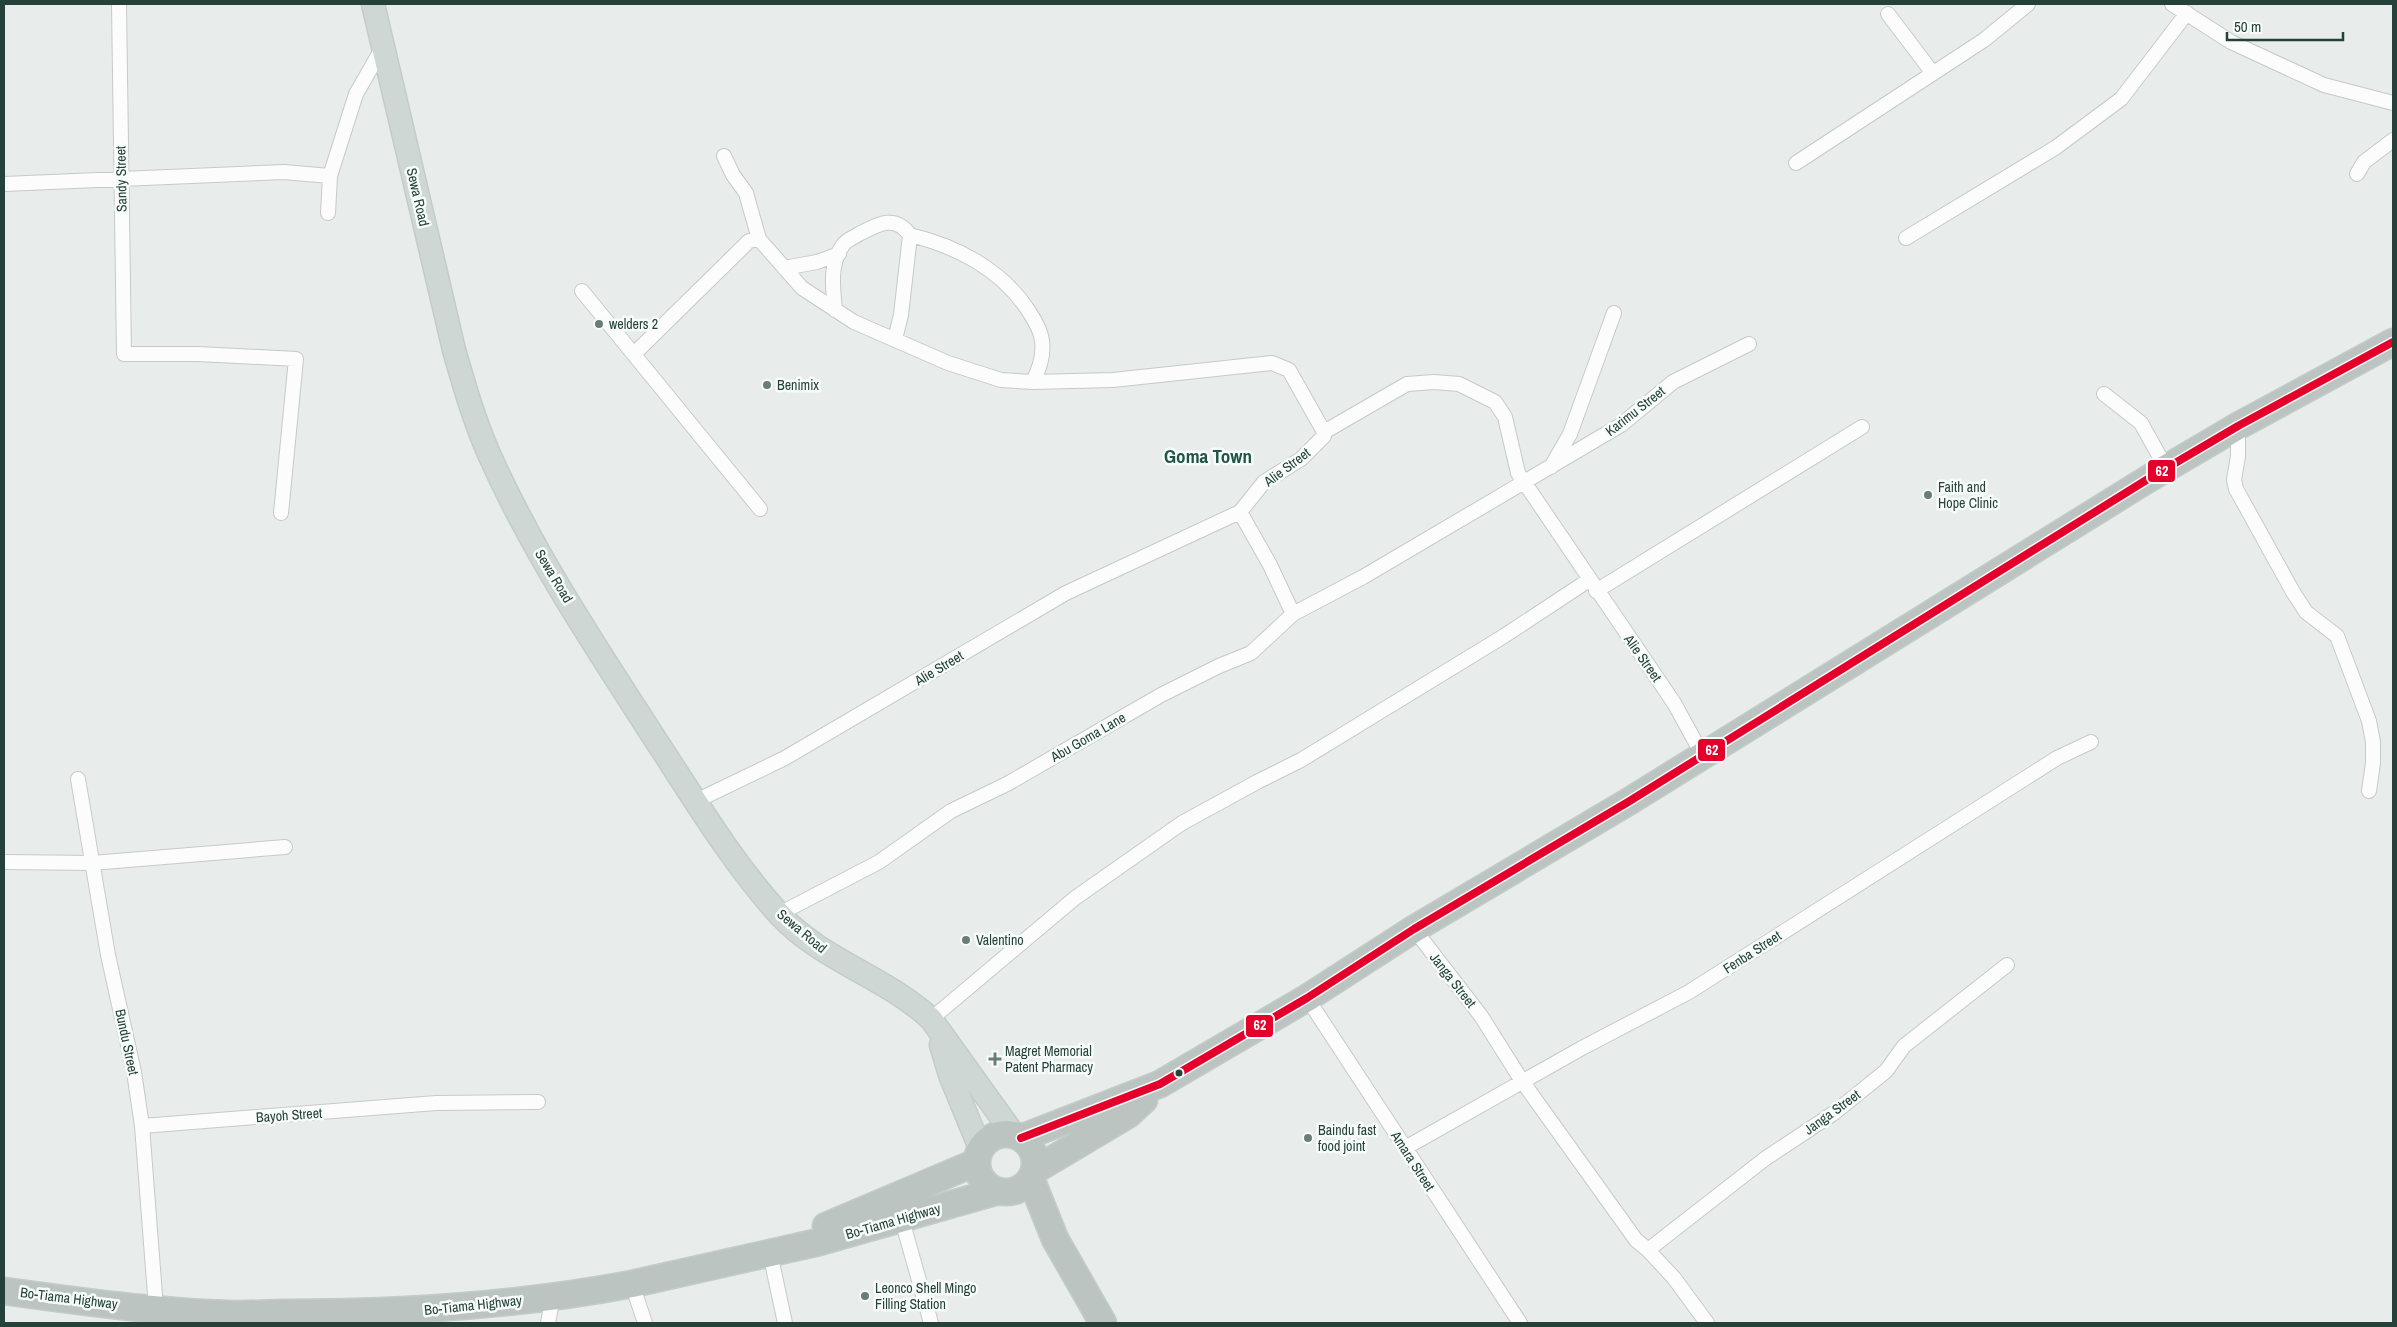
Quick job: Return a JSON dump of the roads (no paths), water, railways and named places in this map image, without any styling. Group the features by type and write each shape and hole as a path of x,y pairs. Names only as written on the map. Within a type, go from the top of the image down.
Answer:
{"highway":[{"path":"1017,1137 1032,1150 1035,1160 1019,1183 988,1186 980,1178 979,1155 995,1137 1017,1137 1160,1084 1307,998 1414,929 1547,851 2166,468 2238,426 2393,342"},
{"name":"Bo-Tiama Highway","path":"4,1291 149,1313 369,1318 553,1296 632,1284 819,1242 902,1220 1019,1183 1129,1114 1160,1084"},
{"name":"Bo-Tiama Highway","path":"779,1250 979,1155"},
{"path":"1019,1183 1055,1239 1103,1323"}],"main road":[{"name":"Sewa Road","path":"373,4 454,350 471,405 489,453 542,556 621,687 696,801 727,847 779,914 821,948 917,1006 933,1024 1017,1137"},
{"path":"933,1024 979,1155"}],"street":[{"name":"Sandy Street","path":"119,4 124,354 198,354 296,360 281,513"},
{"path":"1796,163 1932,72 1984,40 2028,4"},
{"path":"2172,4 2232,42 2324,85 2393,103"},
{"path":"1906,238 2055,148 2121,100 2187,13"},
{"path":"1888,14 1932,72"},
{"path":"328,213 330,176 356,94 384,47"},
{"path":"2357,174 2364,162 2393,140"},
{"path":"724,156 733,175 746,193 759,239 802,288 854,322 948,363 1001,380 1033,382 1113,380 1272,363 1290,370 1324,432"},
{"path":"4,184 284,172 330,176"},
{"path":"835,310 832,275 843,244 875,225 893,222 904,226 910,235 953,248 992,271 1009,285 1034,320 1042,341 1041,366 1033,382"},
{"path":"895,339 901,315 910,235"},
{"path":"634,354 749,241 759,239"},
{"path":"784,268 817,262 839,254"},
{"path":"582,292 760,509"},
{"path":"1550,468 1570,434 1614,313"},
{"name":"Karimu Street","path":"1525,483 1621,425 1673,382 1749,344"},
{"name":"Alie Street","path":"696,801 785,758 1066,593 1240,512 1264,482 1300,459 1324,436 1324,432 1407,384 1434,382 1459,384 1495,402 1505,418 1518,473 1674,703 1702,754"},
{"path":"2104,394 2141,423 2166,468"},
{"path":"2238,426 2238,456 2234,480 2236,489 2306,612 2337,636 2369,721 2373,742 2373,763 2369,791"},
{"path":"933,1024 1075,898 1182,823 1301,760 1504,636 1862,428"},
{"name":"Abu Goma Lane","path":"779,914 879,862 951,811 1007,784 1161,695 1219,666 1251,653 1293,614 1363,577 1525,483"},
{"path":"1240,512 1270,565 1293,614"},
{"name":"Fenba Street","path":"1405,1148 1522,1082 1689,992 2049,764 2091,742"},
{"name":"Bundu Street","path":"78,779 142,1126 149,1313"},
{"path":"4,862 92,863 285,848"},
{"name":"Janga Street","path":"1414,929 1481,1016 1522,1082 1636,1240 1674,1278 1707,1323"},
{"name":"Janga Street","path":"1648,1250 1766,1158 1834,1113 1886,1071 1904,1046 2007,966"},
{"name":"Amara Street","path":"1307,998 1520,1323"},
{"name":"Bayoh Street","path":"142,1126 436,1103 538,1102"},
{"path":"902,1220 931,1323"},
{"path":"779,1250 785,1323"},
{"path":"632,1284 645,1323"},
{"path":"548,1323 553,1296"}],"place":[{"name":"welders 2","path":"599,324"},
{"name":"Benimix","path":"767,385"},
{"name":"Faith and Hope Clinic","path":"1928,495"},
{"name":"Valentino","path":"966,940"},
{"name":"Magret Memorial Patent Pharmacy","path":"995,1059"},
{"name":"Baindu fast food joint","path":"1308,1138"},
{"name":"Leonco Shell Mingo Filling Station","path":"865,1296"}],"district":[{"name":"Goma Town","path":"1208,456"}]}
